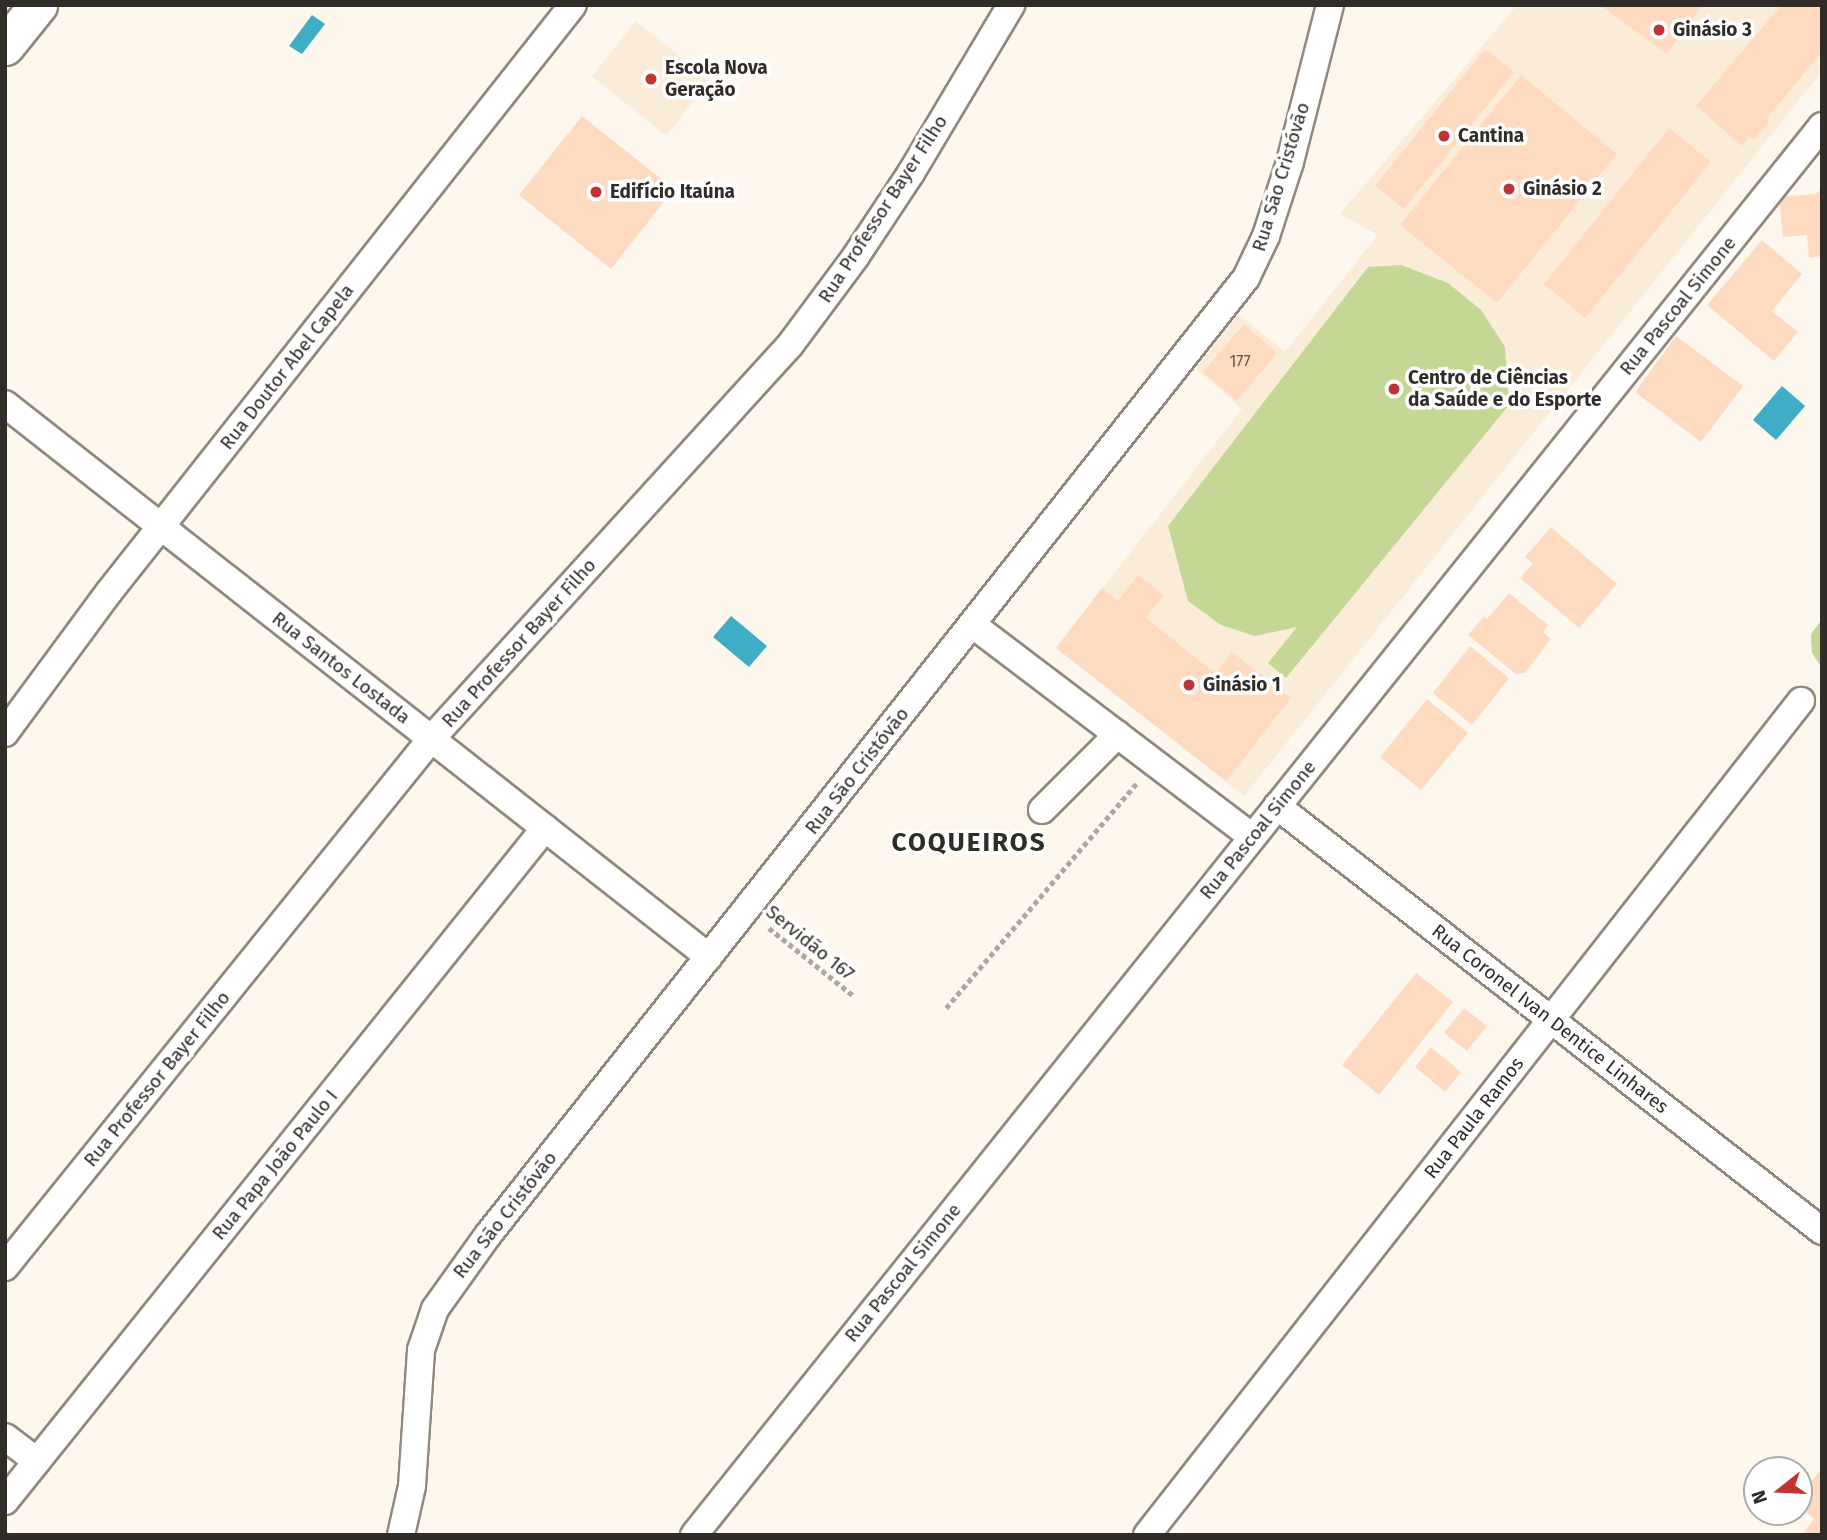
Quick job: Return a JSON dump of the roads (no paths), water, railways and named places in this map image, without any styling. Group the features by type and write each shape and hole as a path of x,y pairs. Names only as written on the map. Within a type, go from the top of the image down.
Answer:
{"main road":[{"path":"5,46 38,5"}],"street":[{"name":"Rua Doutor Abel Capela","path":"5,733 161,527 573,5"},
{"name":"Rua Professor Bayer Filho","path":"5,1267 431,739 790,345 856,256 904,183 1011,5"},
{"name":"Rua São Cristóvão","path":"401,1535 412,1486 421,1350 435,1309 455,1277 1246,278 1266,236 1290,162 1330,5"},
{"name":"Rua Pascoal Simone","path":"694,1535 1822,126"},
{"name":"Rua Santos Lostada","path":"5,404 709,957"},
{"path":"973,625 1252,837"},
{"name":"Rua Paula Ramos","path":"1147,1535 1801,701"},
{"path":"1042,810 1118,734"},
{"name":"Rua Coronel Ivan Dentice Linhares","path":"1277,806 1822,1231"},
{"name":"Rua Papa João Paulo I","path":"5,1501 545,828"},
{"path":"5,1437 37,1461"}],"water":[{"path":"312,15 325,24 302,54 289,46"},
{"path":"1782,386 1805,406 1776,440 1753,420"},
{"path":"731,616 767,646 749,667 713,637"}],"place":[{"name":"Ginásio 3","path":"1659,30"},
{"name":"Escola Nova Geração","path":"651,79"},
{"name":"Cantina","path":"1444,136"},
{"name":"Ginásio 2","path":"1509,189"},
{"name":"Edifício Itaúna","path":"596,192"},
{"name":"Centro de Ciências da Saúde e do Esporte","path":"1394,389"},
{"name":"Ginásio 1","path":"1189,685"}],"district":[{"name":"COQUEIROS","path":"969,843"}]}
